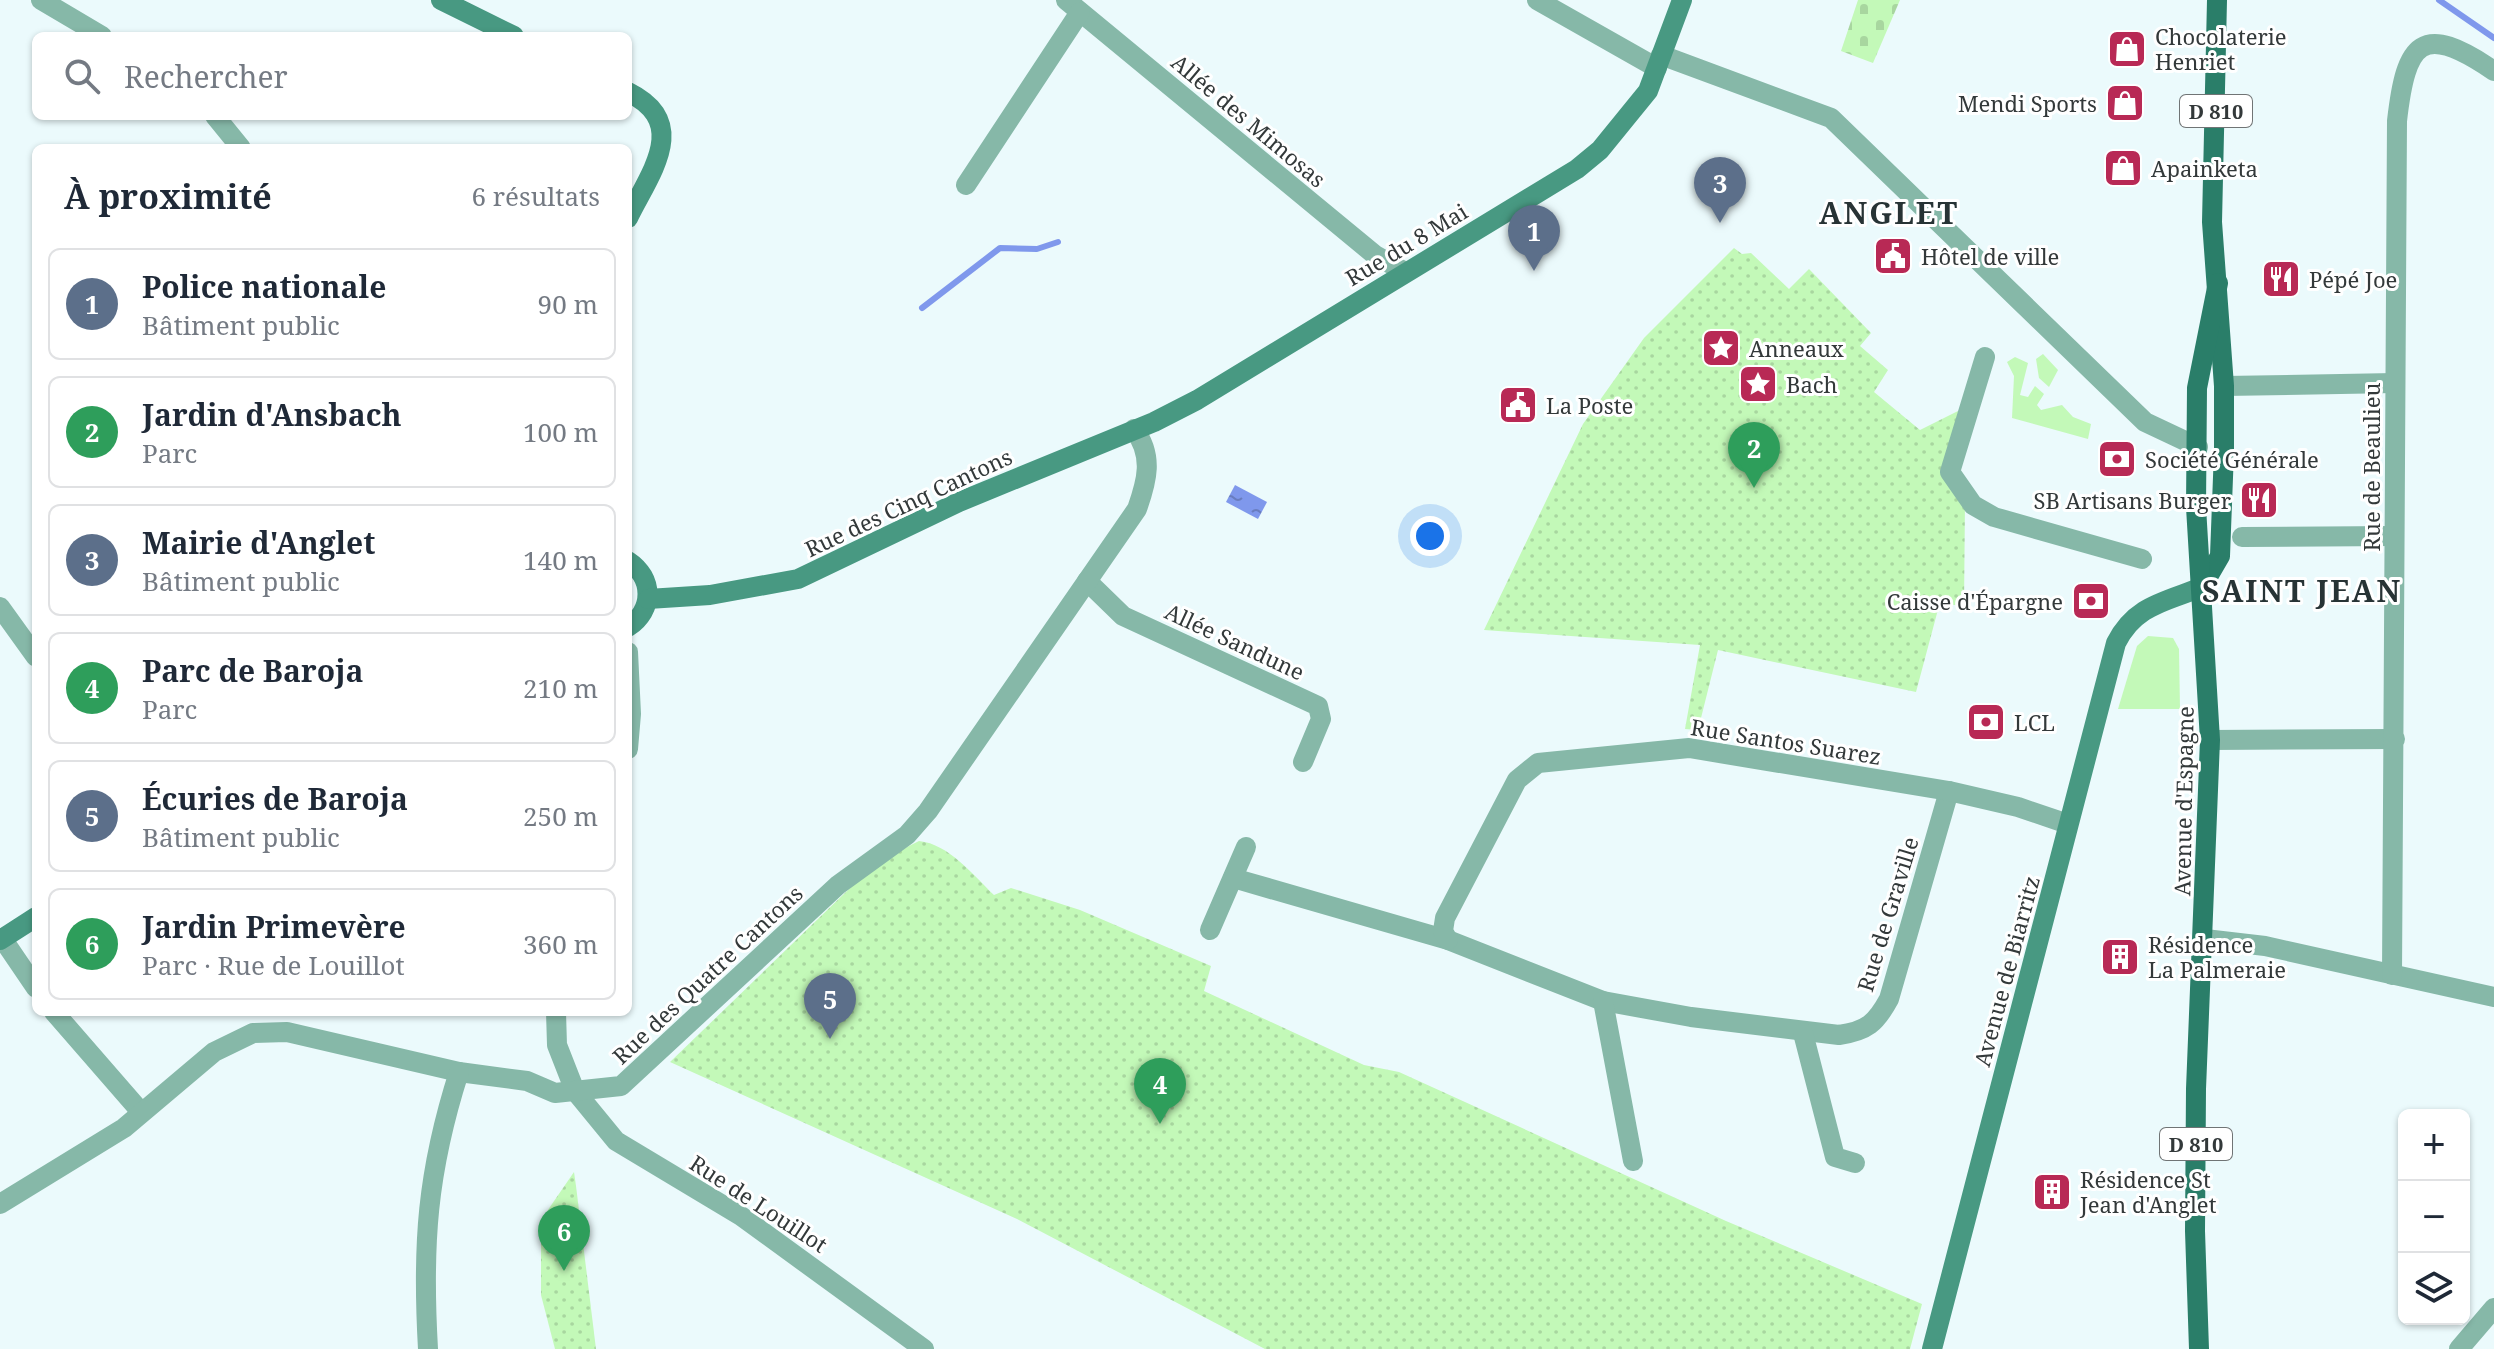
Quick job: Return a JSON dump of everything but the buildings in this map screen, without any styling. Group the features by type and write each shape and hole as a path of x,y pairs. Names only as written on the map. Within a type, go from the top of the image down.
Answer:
{"main road":[{"name":"D 810","path":"2202,587 2220,556 2224,451 2224,386 2212,222 2217,0"},
{"name":"D 810","path":"2198,447 2197,388 2218,283"},
{"name":"Avenue d'Espagne","path":"2198,447 2196,507 2210,740 2205,939 2196,1089 2195,1231 2199,1349"}],"street":[{"path":"41,0 95,32"},
{"path":"441,0 506,32"},
{"path":"1537,0 1659,62 1831,118 2145,422 2198,447 2224,451"},
{"name":"Rue du 8 Mai","path":"1134,429 1197,400 1589,160 1648,91 1682,0"},
{"path":"966,185 1073,6"},
{"name":"Allée des Mimosas","path":"1073,6 1375,255 1405,272"},
{"name":"Rue de Beaulieu","path":"2392,975 2397,121 2402,74 2412,55 2441,43 2454,45 2494,71"},
{"path":"632,94 651,105 661,121 663,143 632,209"},
{"path":"218,120 238,144"},
{"path":"1985,357 1950,472 1973,505 1994,517 2142,559"},
{"path":"2224,386 2395,383"},
{"name":"Rue des Quatre Cantons","path":"0,1204 124,1128 214,1052 267,1022 287,1032 459,1072 527,1081 555,1093 621,1086 838,885 907,835 1137,509 1149,476 1142,441 1134,429"},
{"name":"Rue des Cinq Cantons","path":"648,599 710,595 798,579 959,502 1134,429"},
{"path":"2242,537 2394,536"},
{"path":"632,565 643,575 648,599 640,618 632,624"},
{"name":"Allée Sandune","path":"1087,581 1123,616 1318,706 1321,719 1303,762"},
{"name":"Avenue de Biarritz","path":"1932,1349 2116,643 2127,622 2138,612 2202,587"},
{"path":"0,607 32,651"},
{"path":"2210,740 2395,739"},
{"name":"Rue Santos Suarez","path":"1448,940 1443,931 1445,918 1517,780 1538,763 1689,748 1949,791 2018,807 2068,824"},
{"name":"Rue de Graville","path":"1448,940 1603,1001 1803,1033 1860,1032 1876,1022 1889,999 1949,791"},
{"path":"1210,930 1246,847"},
{"path":"1233,878 1448,940"},
{"path":"32,920 1,939 32,982"},
{"path":"2205,939 2265,946 2494,997"},
{"path":"1603,1001 1633,1161"},
{"path":"57,1016 141,1112"},
{"name":"Rue de Louillot","path":"556,1016 557,1045 575,1091 616,1141 741,1216 924,1349"},
{"path":"1803,1033 1835,1157 1855,1163"},
{"path":"428,1349 423,1265 429,1185 441,1127 459,1072"},
{"path":"2459,1349 2494,1308"}],"green space":[{"path":"1858,0 1900,0 1873,63 1841,51"},
{"path":"1734,248 1742,254 1751,253 1789,289 1809,269 1871,333 1860,346 1888,370 1874,392 1920,430 1964,408 1946,474 1965,501 1964,607 1940,602 1916,692 1718,650 1698,730 1685,729 1700,645 1484,630 1583,424 1644,338"},
{"path":"2043,354 2058,370 2049,387 2039,378 2036,359"},
{"path":"2015,357 2028,363 2020,395 2028,397 2035,386 2044,394 2037,405 2041,410 2062,405 2073,417 2091,424 2088,439 2012,418 2014,376 2007,362"},
{"path":"2148,636 2173,638 2179,649 2180,709 2118,709 2137,646"},
{"path":"919,841 930,843 950,854 994,895 1011,888 1080,910 1211,966 1204,991 1364,1065 1399,1072 1726,1221 1922,1304 1910,1349 1265,1349 1017,1219 670,1062 877,862"},
{"path":"574,1172 596,1349 555,1349 541,1295 541,1220"}],"water":[{"path":"1235,485 1267,502 1258,519 1226,502"}],"waterway":[{"path":"2439,0 2494,38"},
{"path":"922,308 1000,248 1037,249 1058,242"}],"place":[{"name":"Chocolaterie Henriet","path":"2127,49"},
{"name":"Mendi Sports","path":"2125,103"},
{"name":"Apainketa","path":"2123,168"},
{"name":"Mairie d'Anglet","path":"1720,223"},
{"name":"Hôtel de ville","path":"1893,256"},
{"name":"Police nationale","path":"1534,271"},
{"name":"Pépé Joe","path":"2281,279"},
{"name":"Anneaux","path":"1721,348"},
{"name":"Bach","path":"1758,384"},
{"name":"La Poste","path":"1518,405"},
{"name":"Société Générale","path":"2117,459"},
{"name":"Jardin d'Ansbach","path":"1754,488"},
{"name":"SB Artisans Burger","path":"2259,500"},
{"name":"Caisse d'Épargne","path":"2091,601"},
{"name":"LCL","path":"1986,722"},
{"name":"Résidence La Palmeraie","path":"2120,957"},
{"name":"Écuries de Baroja","path":"830,1039"},
{"name":"Parc de Baroja","path":"1160,1124"},
{"name":"Résidence St Jean d'Anglet","path":"2052,1192"},
{"name":"Jardin Primevère","path":"564,1271"}],"district":[{"name":"ANGLET","path":"1889,212"},
{"name":"SAINT JEAN","path":"2302,590"}]}
